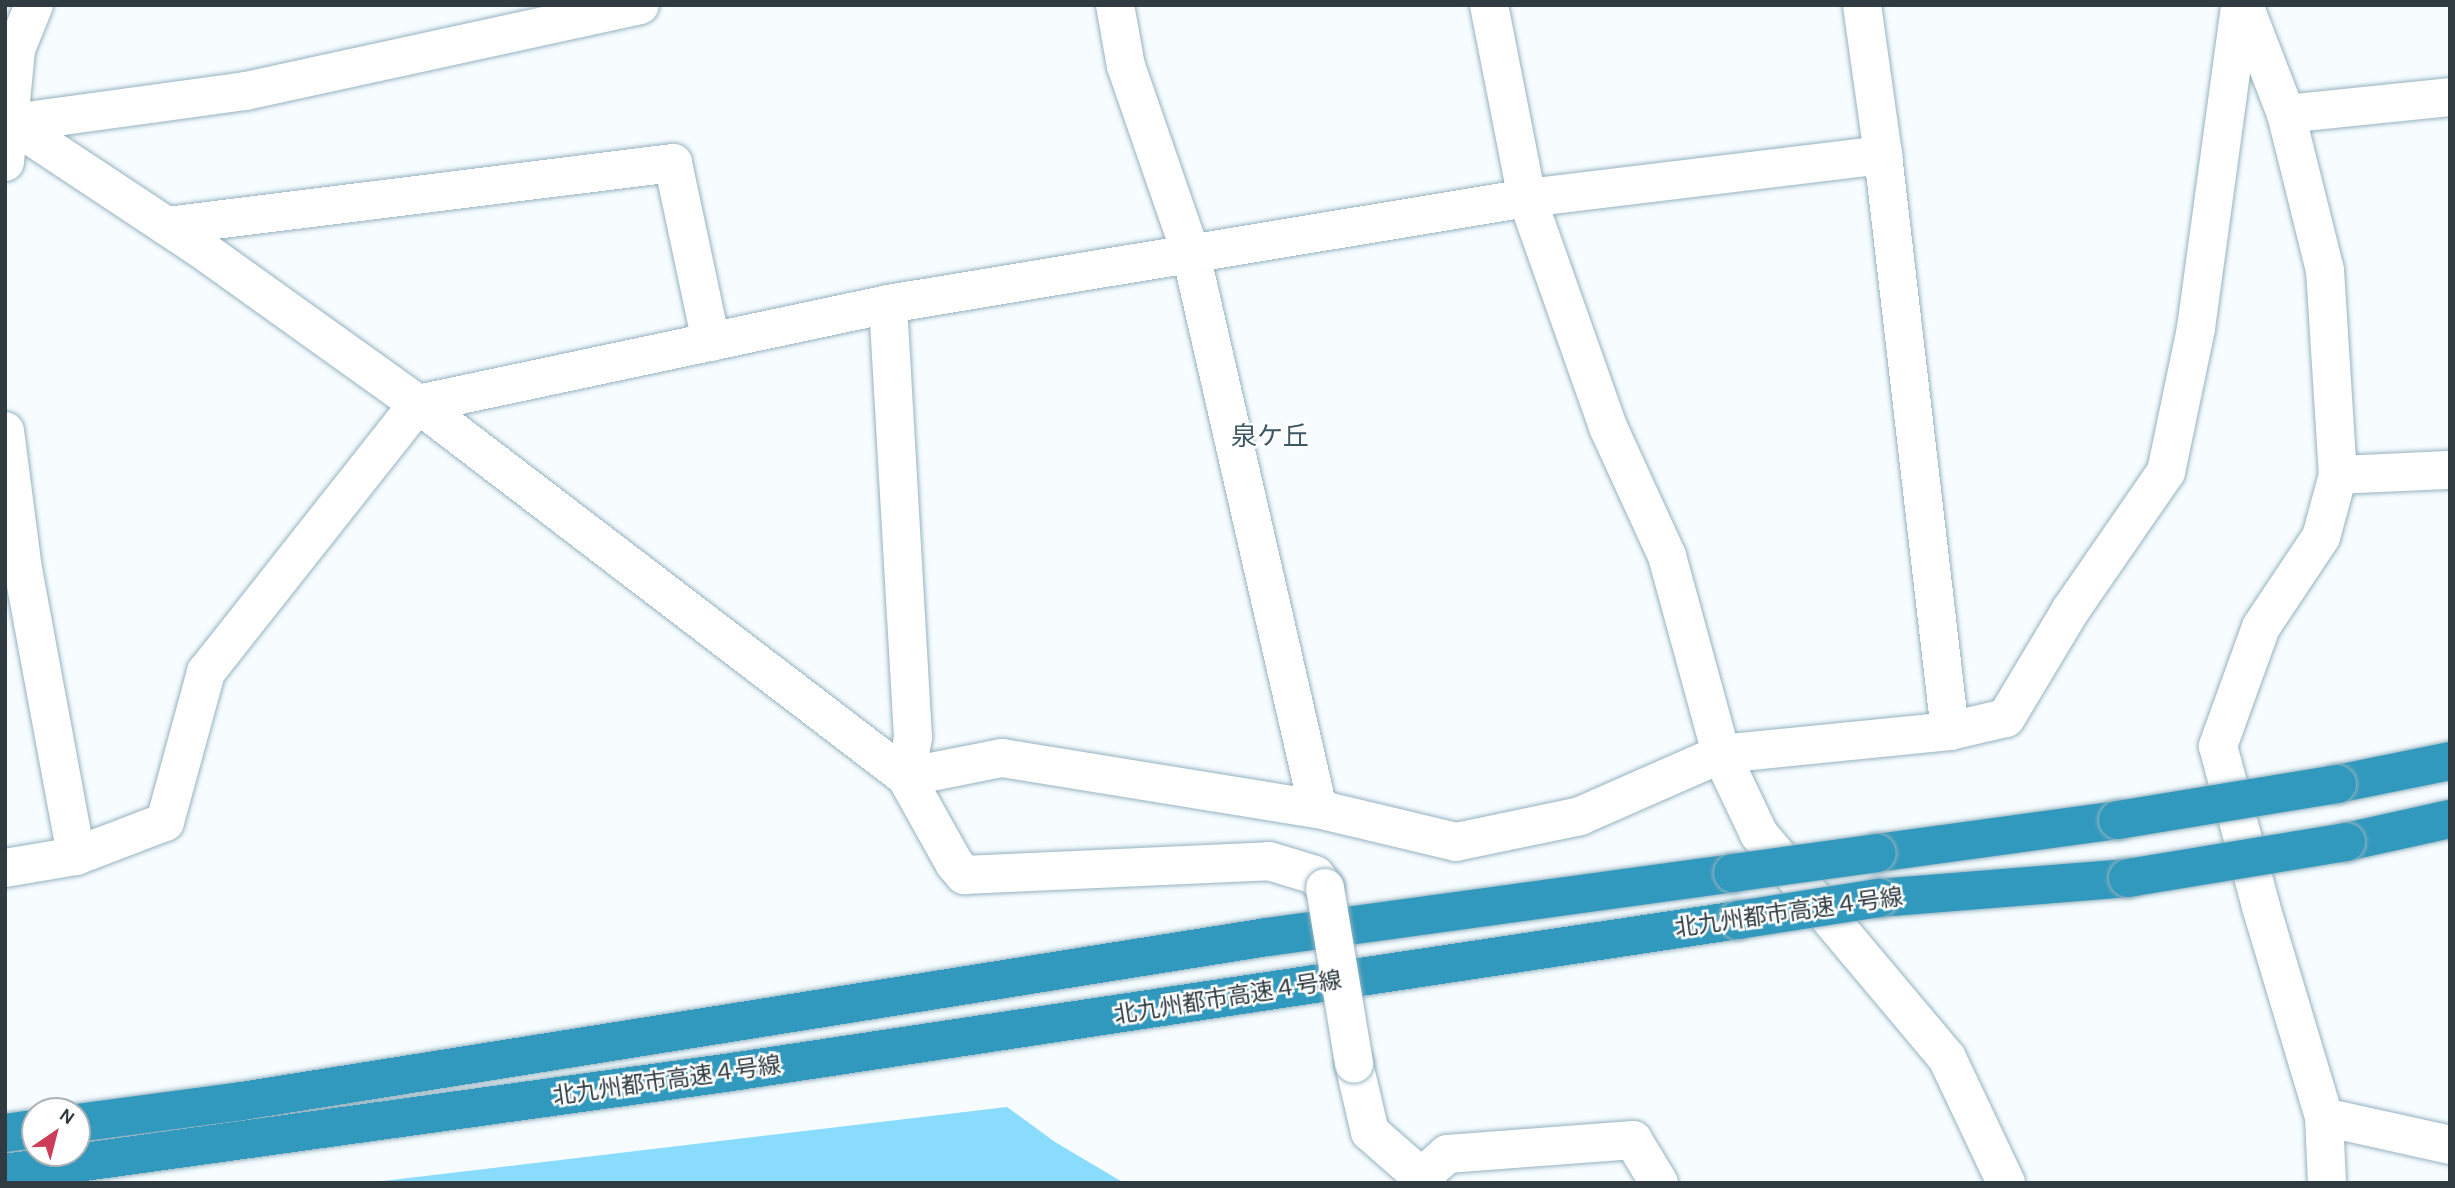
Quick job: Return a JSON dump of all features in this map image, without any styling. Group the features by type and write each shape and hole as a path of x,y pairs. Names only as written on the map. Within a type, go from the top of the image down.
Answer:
{"highway":[{"name":"北九州都市高速４号線","path":"91,1121 269,1097 1267,937 2118,820 2337,784 2450,761"},
{"name":"北九州都市高速４号線","path":"5,1173 725,1073 1879,898 2128,878 2346,842 2450,819"}],"street":[{"path":"5,162 16,48 34,5"},
{"path":"8,124 246,91 640,5"},
{"path":"1115,5 1126,66 1191,254 1318,809"},
{"path":"1489,5 1527,198 1608,427 1667,556 1721,754 1759,834 1947,1058 2006,1183"},
{"path":"1862,5 1883,155 1950,731"},
{"path":"2242,5 2287,114 2325,270 2338,475 2321,537 2261,627 2218,746 2261,907 2324,1117 2327,1183"},
{"path":"906,777 1002,758 1318,809 1456,842 1580,816 1721,754 1950,731 2006,718 2070,611 2166,472 2196,328 2242,5"},
{"path":"2287,114 2450,97"},
{"path":"8,124 167,226 418,404 906,777 954,863 964,875 1269,861 1315,874 1325,888 1354,1064 1370,1132 1424,1180 1447,1154 1633,1140 1660,1183"},
{"path":"5,868 76,856 165,822 206,672 418,404 888,304 1527,198 1883,155"},
{"path":"167,226 673,163 710,342"},
{"path":"888,304 913,737 906,777"},
{"path":"5,431 14,571 76,856"},
{"path":"2338,475 2450,470"},
{"path":"2324,1117 2450,1145"}],"shaded area":[{"path":"1007,1107 1055,1142 1124,1183 366,1183"}],"district":[{"name":"泉ケ丘","path":"1270,437"}]}
